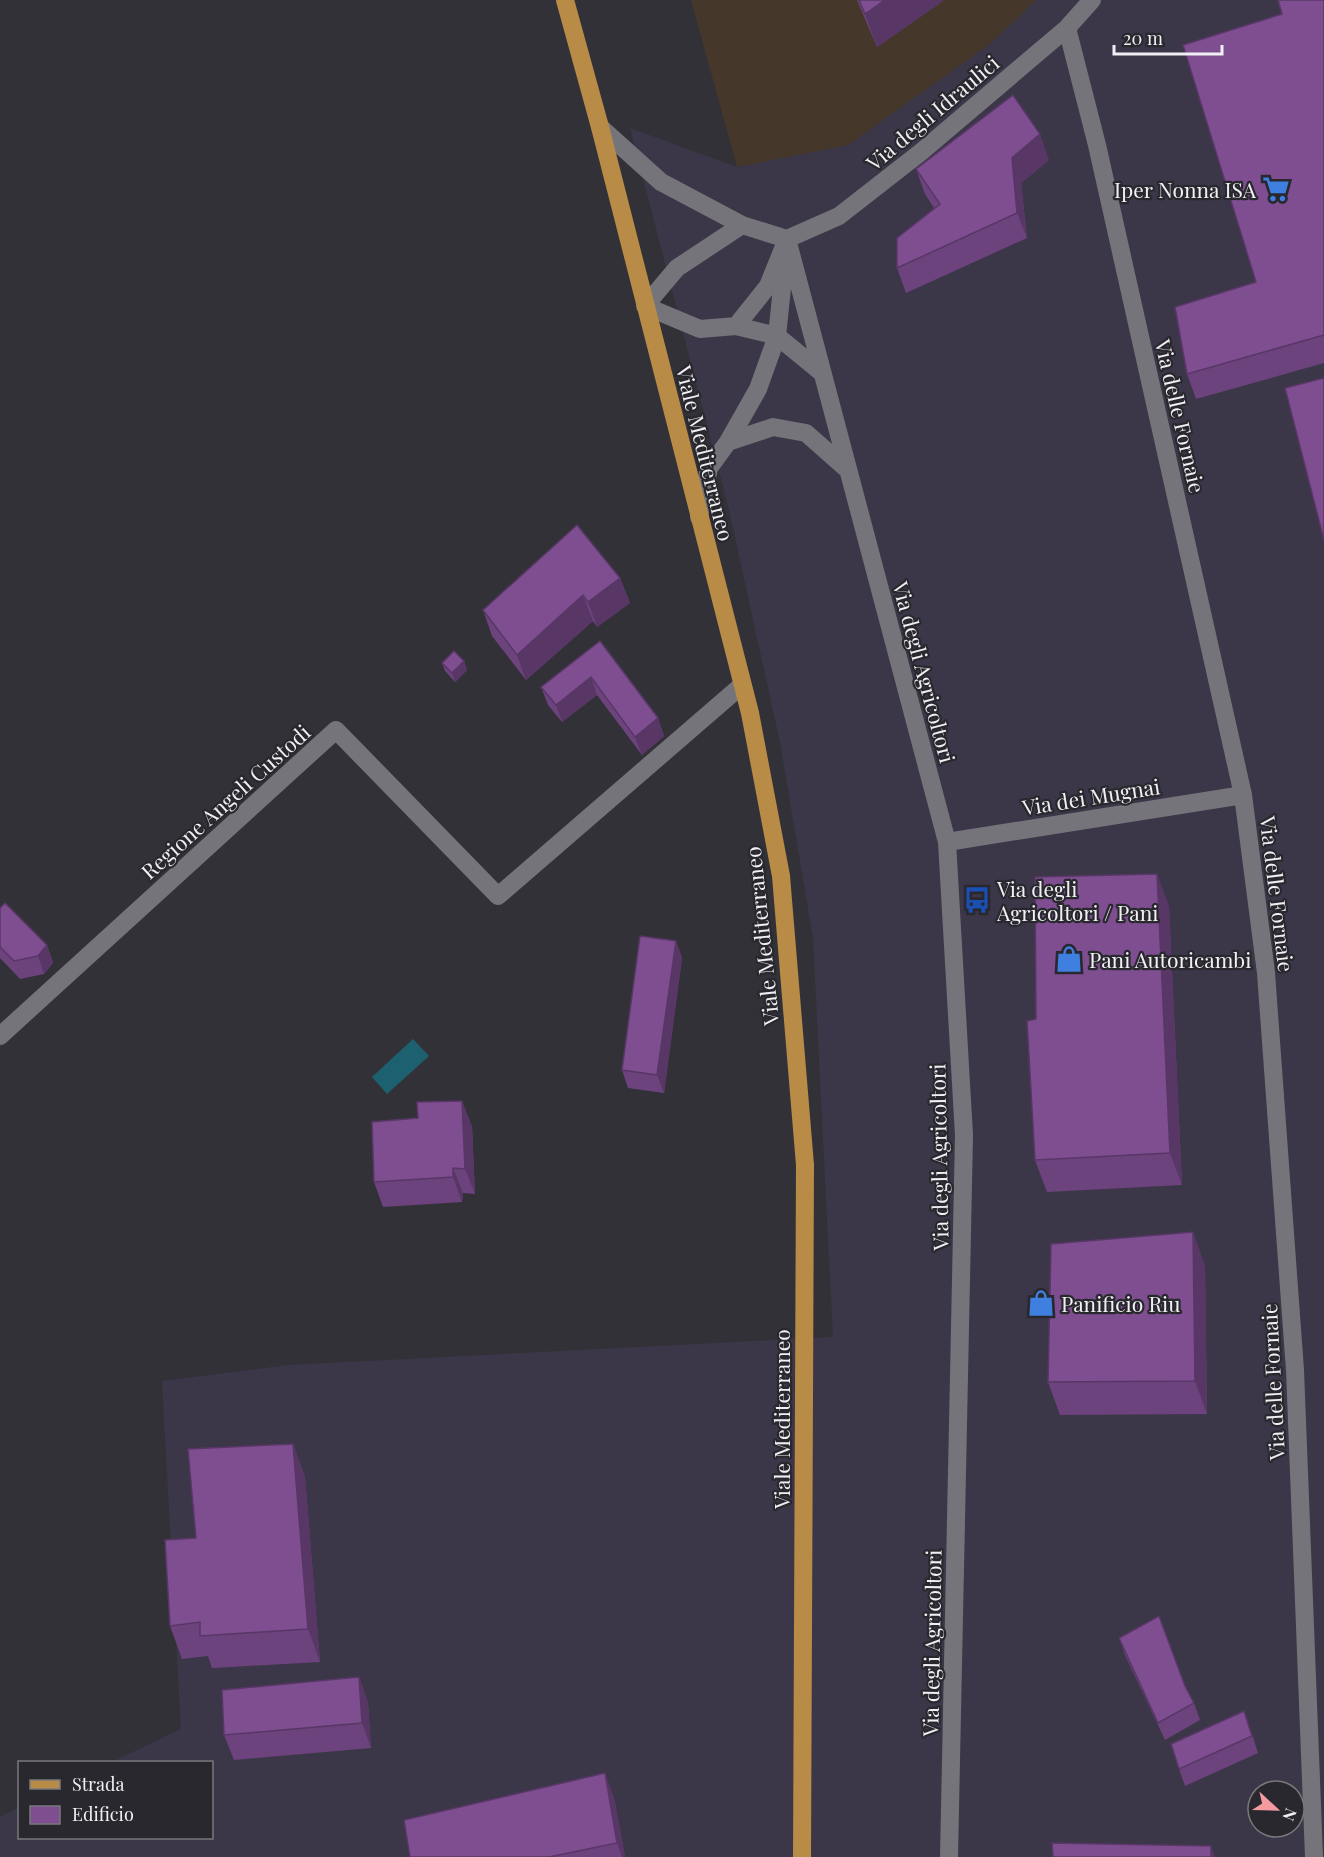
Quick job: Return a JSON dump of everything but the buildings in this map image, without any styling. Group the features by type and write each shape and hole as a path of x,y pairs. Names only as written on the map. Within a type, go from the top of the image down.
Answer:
{"main road":[{"name":"Viale Mediterraneo","path":"565,0 600,127 742,684 781,876 805,1165 802,1857"}],"street":[{"name":"Via degli Idraulici","path":"787,239 839,216 921,152 1067,28 1092,0"},
{"name":"Via delle Fornaie","path":"1067,28 1097,145 1243,795 1266,973 1295,1370 1314,1857"},
{"path":"600,127 661,182 741,225 787,239"},
{"path":"741,225 677,268 645,306 700,329 736,326 777,336 821,372"},
{"path":"736,326 768,286 787,239"},
{"path":"699,517 709,468 728,442 758,389 777,336 787,239"},
{"name":"Via degli Agricoltori","path":"787,239 947,842 964,1135 949,1857"},
{"path":"728,442 773,427 806,433 848,471"},
{"name":"Regione Angeli Custodi","path":"0,1036 336,730 498,896 742,684"},
{"name":"Via dei Mugnai","path":"947,842 1243,795"}],"shaded area":[{"path":"691,0 1036,0 991,43 848,145 737,167"},
{"path":"1036,0 1324,0 1324,1857 0,1857 0,1817 18,1808 18,1839 213,1839 213,1761 114,1761 181,1729 162,1381 289,1365 833,1337 813,938 780,742 729,510 630,128 737,167 848,145 991,43"}],"water":[{"path":"413,1039 429,1056 387,1094 372,1077"}],"place":[{"name":"Iper Nonna ISA","path":"1276,189"},
{"name":"Via degli Agricoltori / Pani","path":"977,900"},
{"name":"Pani Autoricambi","path":"1069,959"},
{"name":"Panificio Riu","path":"1041,1303"}]}
